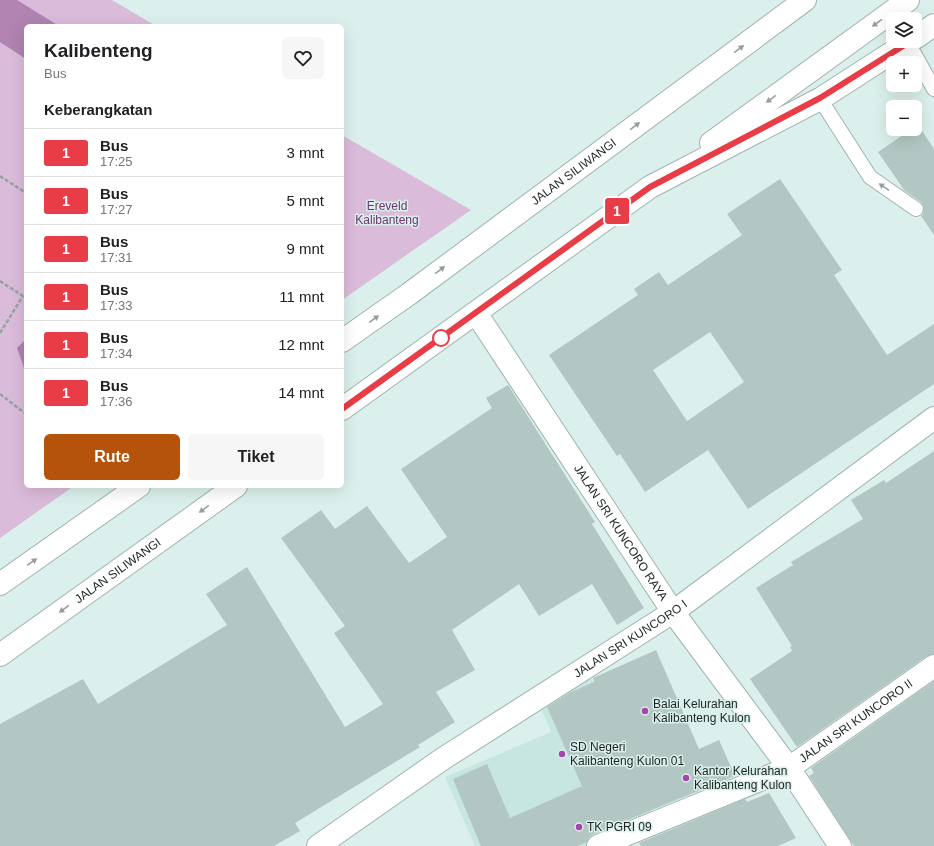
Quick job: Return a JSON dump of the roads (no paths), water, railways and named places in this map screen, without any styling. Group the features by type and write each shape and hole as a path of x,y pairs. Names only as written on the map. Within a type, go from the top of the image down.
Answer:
{"main road":[{"name":"JALAN SILIWANGI","path":"344,340 409,294 805,0"},
{"path":"344,408 908,0"},
{"path":"922,33 934,25"},
{"path":"650,187 820,98 900,48"},
{"name":"JALAN SRI KUNCORO RAYA","path":"476,313 673,612 790,768 840,846"},
{"name":"JALAN SRI KUNCORO I","path":"318,846 444,758 673,612 934,418"},
{"path":"0,584 136,488"},
{"name":"JALAN SILIWANGI","path":"0,654 233,488"},
{"name":"JALAN SRI KUNCORO II","path":"598,846 790,768 934,666"}],"lane":[{"path":"914,48 934,89"},
{"path":"820,98 870,177 916,209"}],"place":[{"name":"Balai Kelurahan Kalibanteng Kulon","path":"645,711"},
{"name":"SD Negeri Kalibanteng Kulon 01","path":"562,754"},
{"name":"Kantor Kelurahan Kalibanteng Kulon","path":"686,778"},
{"name":"TK PGRI 09","path":"579,827"}],"park label":[{"name":"Ereveld Kalibanteng","path":"387,213"}]}
